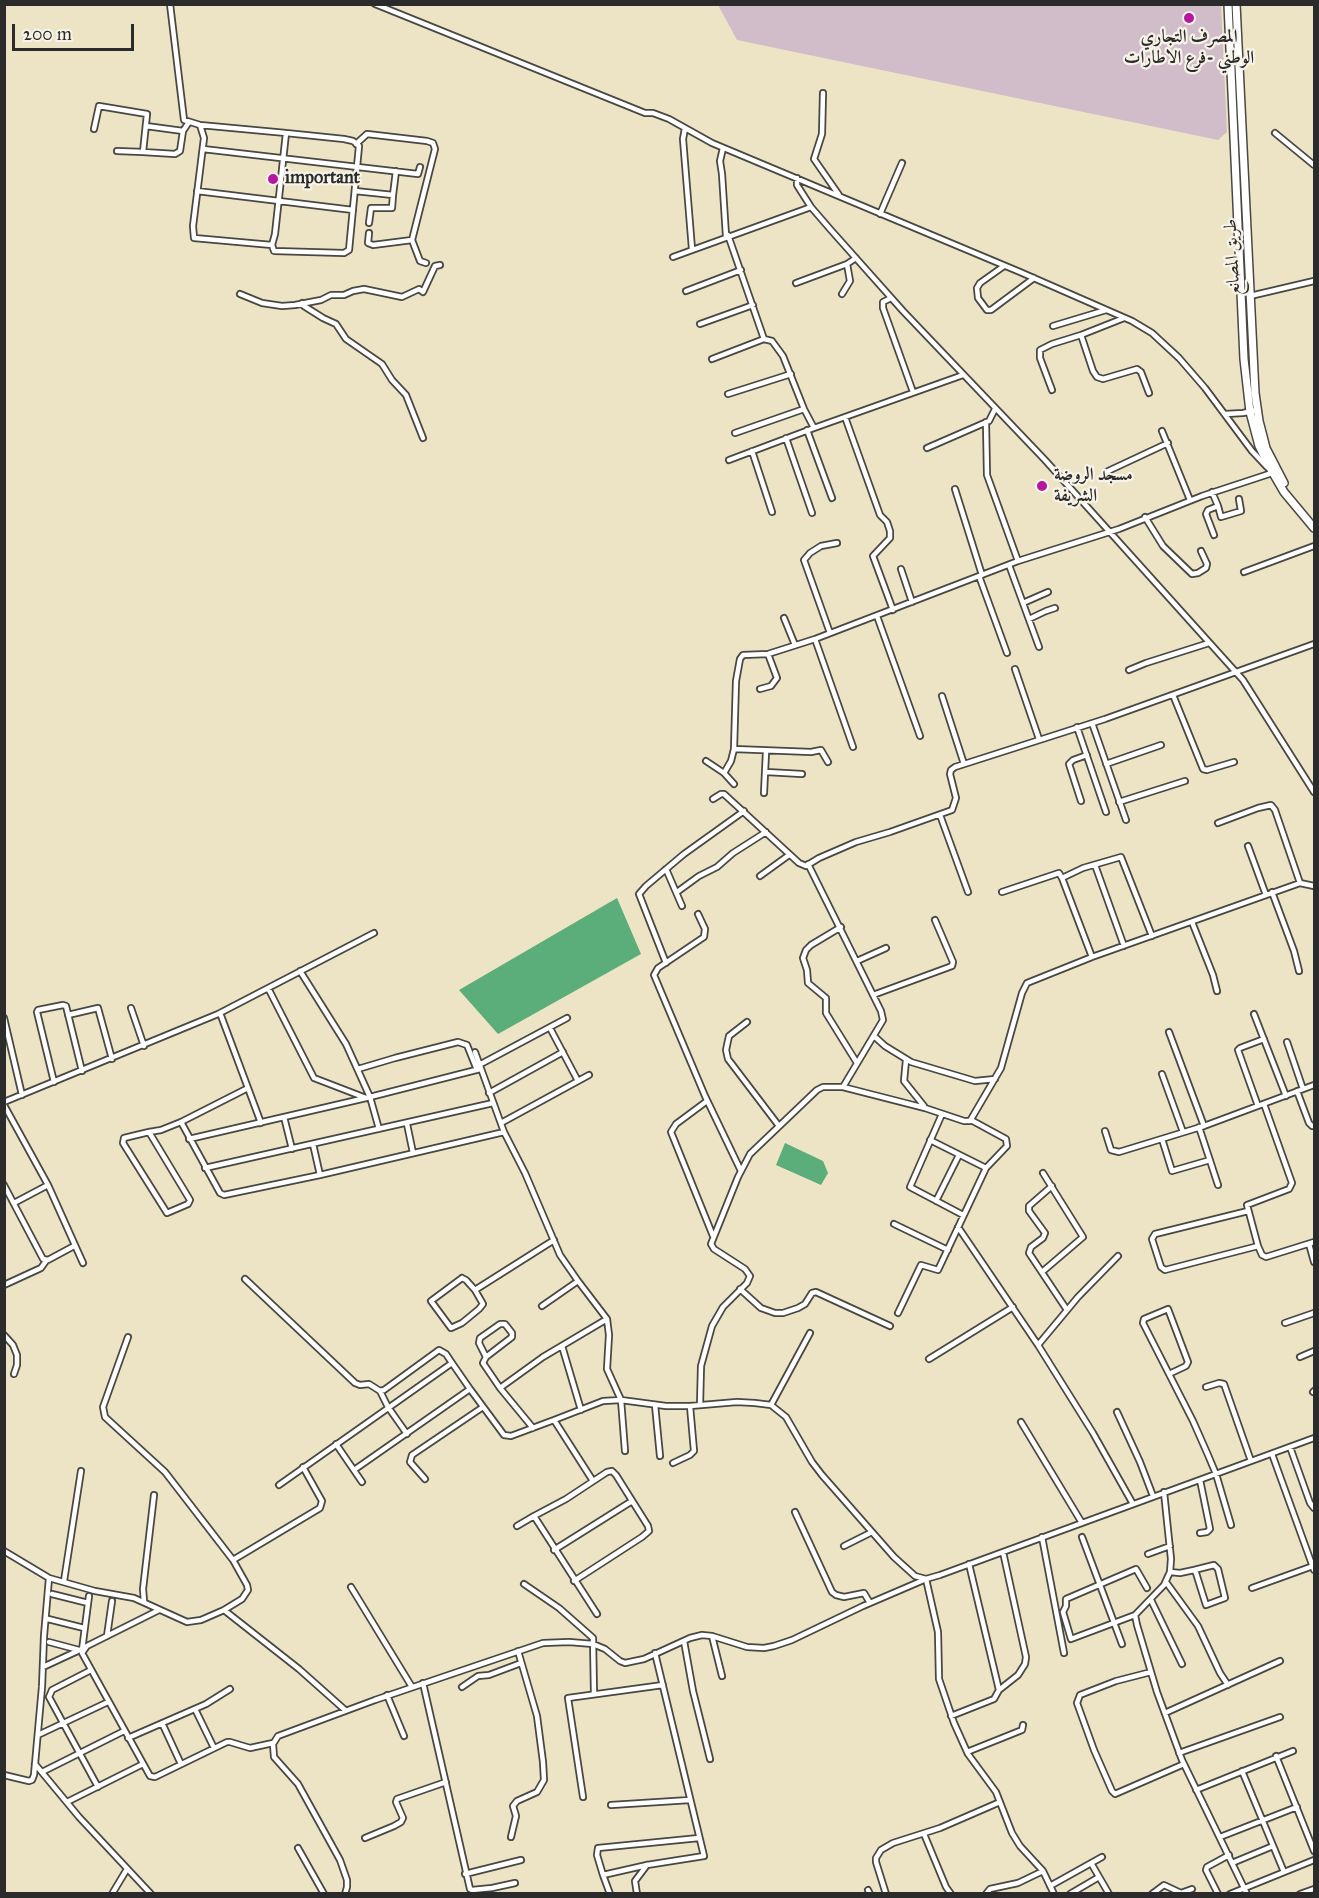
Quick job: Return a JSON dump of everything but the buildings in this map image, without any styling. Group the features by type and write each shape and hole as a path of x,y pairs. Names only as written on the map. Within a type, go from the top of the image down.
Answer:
{"main road":[{"name":"طريق المصانع","path":"1228,4 1244,359 1254,411 1266,448 1293,501"},
{"name":"طريق المصانع","path":"1236,4 1254,411"},
{"path":"1254,411 1259,446 1271,470 1314,528"}],"street":[{"path":"170,4 184,120 200,125 286,133 344,139 359,146 349,250 344,253 274,251 272,245 286,133"},
{"path":"375,4 645,113 664,117 700,138 1124,318 1152,333 1170,349 1205,388 1260,461 1271,470"},
{"path":"823,93 822,134 814,159 840,196"},
{"path":"94,129 99,106 147,114 143,153"},
{"path":"117,151 175,154 180,151 183,131 189,122"},
{"path":"200,125 204,138 193,226 194,238 272,245"},
{"path":"146,126 183,131"},
{"path":"685,128 683,139 692,249"},
{"path":"1275,133 1314,165"},
{"path":"356,144 367,134 433,143 435,149 412,240 420,261 426,264"},
{"path":"203,148 418,174 420,167"},
{"path":"723,148 720,161 727,236 764,339"},
{"path":"880,214 902,163"},
{"path":"369,222 371,208 392,208 396,171"},
{"path":"796,178 797,185 811,207 891,298 1045,459 1250,688 1314,792"},
{"path":"197,191 353,210"},
{"path":"355,191 393,195"},
{"path":"673,257 811,207"},
{"path":"369,232 368,243 373,245 412,240"},
{"path":"796,283 847,264 856,258"},
{"path":"842,294 850,279 847,264"},
{"path":"240,294 262,303 282,306 321,300 331,295 344,296 364,289 402,297 419,289 423,292 435,266 440,265"},
{"path":"1004,266 980,283 977,288 978,298 987,310 991,310 1034,278"},
{"path":"686,291 741,270"},
{"path":"1250,296 1314,282"},
{"path":"891,298 883,302 882,306 913,392"},
{"path":"302,303 336,324 346,339 382,364 392,380 406,395 423,438"},
{"path":"700,324 753,304"},
{"path":"1053,326 1106,310"},
{"path":"1052,390 1040,358 1040,350 1124,318"},
{"path":"1081,335 1097,377 1103,379 1137,369 1141,372 1149,393"},
{"path":"712,359 764,339 772,341 791,374 814,428"},
{"path":"728,394 791,374"},
{"path":"729,460 963,375"},
{"path":"735,433 804,409"},
{"path":"927,448 986,422 992,418 995,409"},
{"path":"1225,414 1254,411"},
{"path":"844,417 880,515 890,531 890,538 873,556 893,610"},
{"path":"986,422 987,475 1017,561"},
{"path":"807,430 832,498"},
{"path":"1162,431 1190,500"},
{"path":"786,438 812,513"},
{"path":"1106,472 1168,443"},
{"path":"752,451 772,512"},
{"path":"724,773 731,761 734,749 736,681 740,658 745,655 768,654 815,639 1017,561 1110,532 1271,470"},
{"path":"955,489 980,575 1007,653"},
{"path":"1212,492 1221,517 1241,511 1239,499"},
{"path":"1214,535 1206,514 1208,510 1218,506"},
{"path":"1145,517 1163,546 1192,574 1207,567 1201,551"},
{"path":"830,633 804,560 821,546 837,543"},
{"path":"1244,572 1314,546"},
{"path":"1009,565 1039,647"},
{"path":"901,569 912,602"},
{"path":"1023,603 1048,592"},
{"path":"1029,619 1055,608"},
{"path":"877,616 920,736"},
{"path":"784,618 795,645"},
{"path":"815,639 853,747"},
{"path":"1129,670 1209,643"},
{"path":"713,799 723,794 789,855 805,866 855,842 940,815 954,808 956,798 950,772 954,767 1092,723 1314,644"},
{"path":"760,689 771,686 777,678 768,654"},
{"path":"1015,669 1039,739"},
{"path":"1173,695 1203,769 1213,769 1234,762"},
{"path":"942,696 964,764"},
{"path":"1092,723 1126,820"},
{"path":"1077,727 1106,812"},
{"path":"1106,764 1161,745"},
{"path":"734,749 766,752 821,750 828,762"},
{"path":"764,793 766,752"},
{"path":"1081,801 1069,764 1087,755"},
{"path":"705,761 724,773 735,784"},
{"path":"766,772 802,774"},
{"path":"1119,802 1185,781"},
{"path":"1218,823 1271,805 1275,810 1300,883"},
{"path":"666,963 639,896 646,886 666,869 744,811"},
{"path":"940,815 968,892"},
{"path":"676,892 717,867 733,853 766,832"},
{"path":"1248,846 1266,895"},
{"path":"760,876 789,855"},
{"path":"1062,878 1119,857 1123,859 1152,936"},
{"path":"808,864 884,1018 843,1087"},
{"path":"1095,865 1124,946"},
{"path":"666,869 682,906"},
{"path":"1002,892 1059,873 1092,957"},
{"path":"971,1120 1001,1068 1025,986 1035,979 1272,892 1300,883 1314,886"},
{"path":"1272,892 1299,971"},
{"path":"698,914 705,929 704,937 656,969 654,975 707,1101 741,1171"},
{"path":"873,995 952,966 953,962 934,920"},
{"path":"1192,922 1217,991"},
{"path":"841,927 811,945 803,957 807,968 808,983 826,998 826,1013 857,1064"},
{"path":"83,1263 48,1185 4,1104 220,1013 374,933"},
{"path":"857,962 886,948"},
{"path":"300,971 335,1025 358,1069 379,1129"},
{"path":"268,988 314,1078 368,1098"},
{"path":"54,1082 37,1012 40,1009 66,1006 82,1071"},
{"path":"68,1015 98,1008 111,1059"},
{"path":"130,1008 144,1046"},
{"path":"220,1013 261,1123"},
{"path":"1254,1014 1286,1096"},
{"path":"4,1018 22,1095"},
{"path":"189,1139 368,1098 479,1068 567,1018"},
{"path":"747,1022 729,1036 726,1050 728,1059 779,1126"},
{"path":"550,1028 578,1080"},
{"path":"1169,1032 1202,1126 1218,1185"},
{"path":"874,1036 906,1060 969,1080 983,1082 996,1079"},
{"path":"1258,1106 1238,1050 1264,1039"},
{"path":"358,1069 458,1042 467,1044 560,1255 607,1319 609,1335 607,1369 621,1400 625,1450"},
{"path":"1287,1042 1303,1089"},
{"path":"475,1052 479,1068"},
{"path":"489,1093 563,1052"},
{"path":"906,1060 904,1082 925,1108"},
{"path":"1162,1074 1183,1132"},
{"path":"501,1123 589,1075"},
{"path":"1105,1131 1111,1150 1116,1153 1202,1126 1314,1085"},
{"path":"699,1405 701,1366 706,1342 717,1315 749,1279 750,1274 714,1250 711,1244 713,1236 748,1156 817,1090 823,1087 843,1087 925,1108 964,1121 971,1120 1007,1141 1005,1149 986,1168 938,1270 921,1265 898,1313"},
{"path":"149,1132 190,1200 188,1204 169,1213 165,1212 123,1141 124,1138 182,1122 248,1088"},
{"path":"1297,1091 1309,1123 1314,1126"},
{"path":"707,1101 676,1124 671,1132 713,1236"},
{"path":"205,1168 493,1103"},
{"path":"1264,1104 1292,1185 1289,1189 1249,1203 1247,1206 1258,1245 1262,1255 1266,1257 1312,1243 1314,1262"},
{"path":"942,1114 910,1186 912,1190 963,1215"},
{"path":"284,1117 292,1149"},
{"path":"182,1122 205,1168 220,1193 224,1195 504,1132"},
{"path":"407,1124 413,1153"},
{"path":"1162,1139 1172,1171 1210,1161"},
{"path":"930,1140 986,1168"},
{"path":"313,1144 320,1175"},
{"path":"936,1201 959,1155"},
{"path":"1042,1272 1083,1237 1080,1228 1043,1173"},
{"path":"4,1185 46,1261"},
{"path":"14,1203 48,1185"},
{"path":"1052,1186 1028,1208 1044,1232 1043,1238 1030,1247 1029,1251 1067,1310"},
{"path":"1248,1211 1155,1234 1152,1239 1161,1268 1165,1270 1258,1245"},
{"path":"894,1224 948,1250"},
{"path":"958,1227 1038,1345 1093,1433 1133,1504"},
{"path":"475,1290 554,1240"},
{"path":"4,1285 41,1268 46,1261 74,1246"},
{"path":"1038,1345 1067,1310 1118,1256"},
{"path":"460,1278 466,1280 475,1290 483,1302 482,1306 453,1328 431,1303 434,1298 460,1278"},
{"path":"245,1279 352,1381 360,1385 369,1384 380,1391 407,1434"},
{"path":"542,1306 578,1281"},
{"path":"740,1289 761,1308 775,1313 790,1312 798,1308 805,1304 812,1293 816,1292 890,1326"},
{"path":"929,1359 1013,1307"},
{"path":"1169,1374 1186,1366 1188,1362 1170,1310 1167,1309 1144,1319 1143,1322 1169,1374 1193,1421 1216,1474 1231,1525"},
{"path":"1285,1323 1314,1313"},
{"path":"501,1388 562,1346 607,1319"},
{"path":"486,1356 479,1343 480,1338 500,1324 505,1324 512,1333 511,1340 486,1356 483,1363 533,1428"},
{"path":"771,1405 810,1333"},
{"path":"4,1335 13,1345 17,1355 14,1374"},
{"path":"4,1551 49,1578 95,1591 144,1601 187,1622 201,1620 224,1610 242,1599 248,1590 233,1560 165,1472 105,1417 103,1407 128,1337"},
{"path":"562,1346 582,1410"},
{"path":"380,1391 439,1350 446,1354 504,1435 511,1436 603,1401 621,1400 655,1405 690,1406 737,1402 771,1405 786,1417 812,1462 872,1532 910,1573 926,1579"},
{"path":"1300,1357 1314,1351"},
{"path":"279,1485 452,1363"},
{"path":"1206,1388 1219,1383 1224,1384 1251,1461"},
{"path":"354,1470 470,1389"},
{"path":"655,1405 660,1456"},
{"path":"673,1463 692,1454 694,1450 690,1406"},
{"path":"425,1479 410,1462 412,1455 483,1407"},
{"path":"1117,1412 1153,1496"},
{"path":"554,1420 593,1481"},
{"path":"1021,1422 1082,1522"},
{"path":"345,1893 347,1880 340,1860 293,1777 274,1757 273,1743 278,1736 387,1695 548,1643 592,1644 605,1649 625,1663 644,1659 702,1635 737,1645 764,1648 792,1640 926,1579 1314,1438"},
{"path":"336,1444 362,1482"},
{"path":"1290,1447 1310,1503 1314,1508"},
{"path":"1252,1588 1314,1568 1272,1454"},
{"path":"233,1560 320,1508 322,1501 303,1467"},
{"path":"64,1581 81,1471"},
{"path":"517,1526 566,1499 607,1472 612,1471 616,1474 648,1526 647,1534 574,1581"},
{"path":"1200,1480 1210,1529 1208,1532 1200,1533"},
{"path":"1147,1588 1136,1569 1066,1599 1063,1612 1070,1638 1073,1639 1135,1615 1166,1582 1170,1572 1170,1546 1164,1492"},
{"path":"144,1601 154,1495"},
{"path":"554,1550 632,1501"},
{"path":"795,1512 832,1592 844,1597 864,1593 870,1603"},
{"path":"534,1516 597,1614"},
{"path":"844,1546 872,1532"},
{"path":"1042,1537 1064,1653"},
{"path":"1082,1537 1122,1644"},
{"path":"1148,1554 1170,1546"},
{"path":"951,1716 994,1699 999,1690 1023,1668 1026,1657 1003,1552"},
{"path":"969,1564 999,1690"},
{"path":"1170,1572 1180,1573 1194,1570 1216,1566 1225,1598 1206,1605 1194,1570"},
{"path":"4,1774 27,1781 34,1777 49,1578"},
{"path":"926,1579 938,1632 939,1678 951,1716 967,1752 996,1792 1011,1833 1043,1871 1054,1893"},
{"path":"1166,1582 1198,1626 1228,1685"},
{"path":"524,1584 559,1608 593,1638 594,1694"},
{"path":"351,1587 412,1687"},
{"path":"52,1594 88,1603"},
{"path":"89,1596 82,1650 108,1702 150,1776 154,1777 228,1742 250,1748 273,1743"},
{"path":"1151,1600 1182,1664"},
{"path":"107,1636 112,1601"},
{"path":"43,1667 82,1650 159,1610"},
{"path":"224,1610 345,1710"},
{"path":"1135,1615 1151,1672 1179,1753 1246,1891"},
{"path":"48,1619 84,1628"},
{"path":"712,1636 722,1676"},
{"path":"684,1641 693,1691 710,1759"},
{"path":"49,1642 82,1650"},
{"path":"511,1837 516,1816 513,1806 517,1801 537,1792 544,1779 537,1716 518,1651"},
{"path":"603,1875 704,1856 655,1653"},
{"path":"1165,1713 1280,1661"},
{"path":"462,1687 478,1676 489,1675 521,1663"},
{"path":"91,1670 52,1690 50,1699 98,1787"},
{"path":"1151,1672 1116,1681 1080,1695 1077,1704 1094,1750 1115,1794 1184,1764"},
{"path":"423,1683 470,1890 493,1891 515,1883"},
{"path":"583,1797 568,1698 663,1685"},
{"path":"128,1738 195,1709 230,1689"},
{"path":"387,1695 404,1736"},
{"path":"38,1735 108,1702"},
{"path":"195,1709 214,1748"},
{"path":"1179,1753 1280,1717"},
{"path":"162,1723 181,1764"},
{"path":"967,1752 1022,1730 1023,1725"},
{"path":"42,1772 124,1731"},
{"path":"1196,1790 1293,1751"},
{"path":"1276,1756 1314,1851"},
{"path":"35,1764 150,1893"},
{"path":"67,1802 143,1764"},
{"path":"1242,1771 1284,1872"},
{"path":"365,1838 401,1822 403,1818 396,1802 397,1799 446,1782"},
{"path":"610,1805 690,1800"},
{"path":"886,1893 876,1862 878,1854 893,1843 1000,1802"},
{"path":"1220,1838 1297,1807"},
{"path":"924,1833 946,1887 951,1893"},
{"path":"610,1893 597,1855 598,1848 699,1838"},
{"path":"1232,1863 1274,1846"},
{"path":"298,1848 324,1893"},
{"path":"1218,1893 1206,1867 1228,1855"},
{"path":"1050,1886 1102,1857"},
{"path":"465,1874 521,1860"},
{"path":"1230,1893 1246,1891 1314,1860"},
{"path":"1091,1863 1109,1893"},
{"path":"636,1893 635,1881 647,1865"},
{"path":"112,1893 127,1869"},
{"path":"986,1893 990,1888 1018,1883 1043,1871"},
{"path":"1070,1893 1099,1877"},
{"path":"1152,1893 1164,1885 1181,1893 1192,1889"},
{"path":"1300,1893 1314,1889"}],"shaded area":[{"path":"718,5 1221,5 1227,132 1218,140 737,40"}],"green space":[{"path":"617,898 641,954 498,1034 459,990"},
{"path":"785,1143 823,1161 828,1173 821,1185 776,1165"}],"place":[{"name":"المصرف التجاري الوطني -فرع الاطارات","path":"1189,18"},
{"name":"important","path":"273,179"},
{"name":"مسجد الروضة الشريفة","path":"1042,486"}]}
